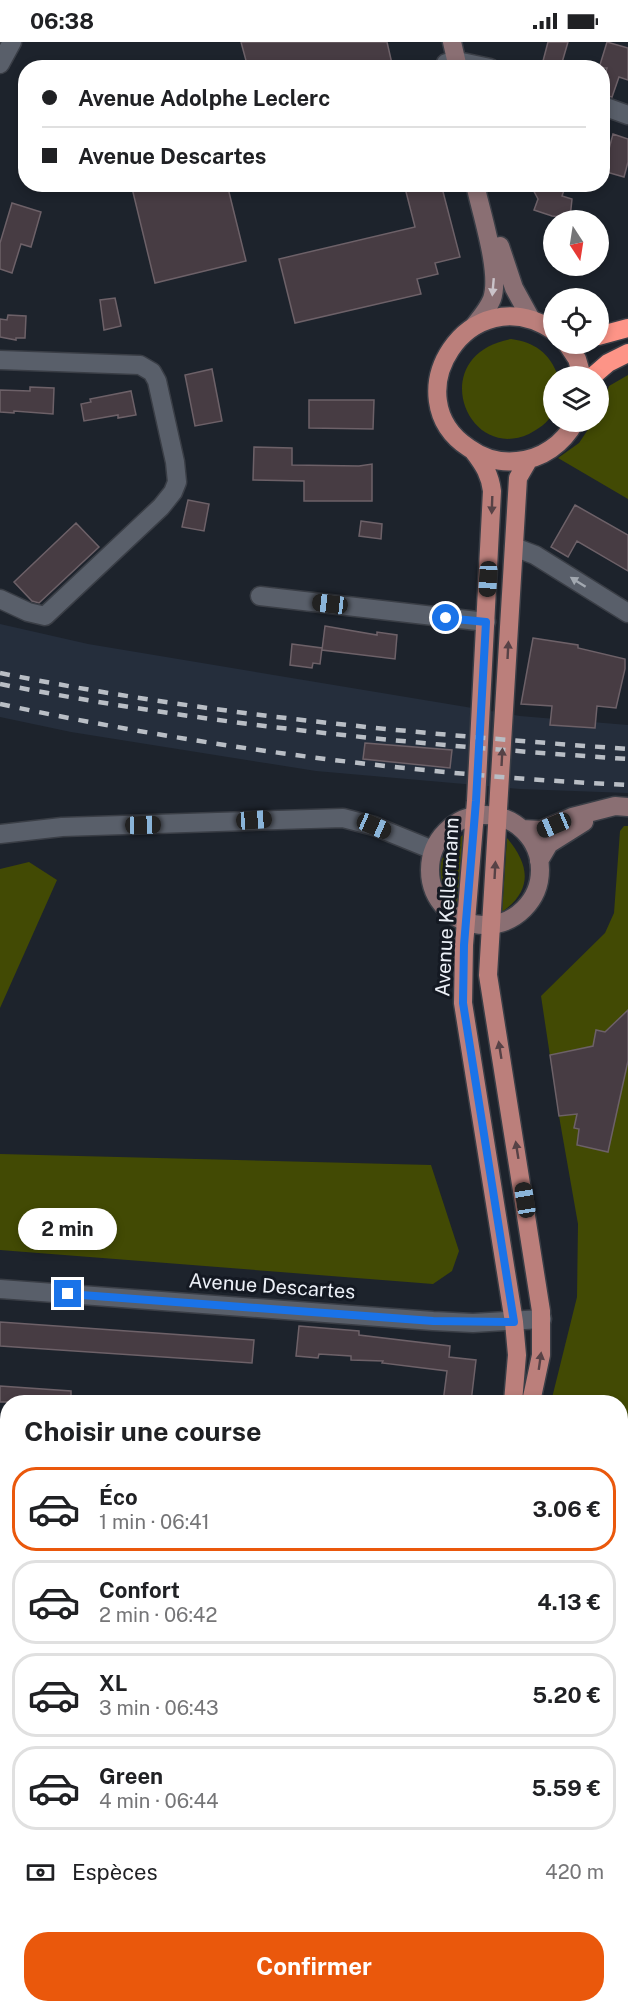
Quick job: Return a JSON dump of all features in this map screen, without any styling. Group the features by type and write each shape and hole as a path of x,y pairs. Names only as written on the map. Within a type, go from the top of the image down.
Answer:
{"highway":[{"path":"609,333 628,328"},
{"path":"605,366 628,353"}],"main road":[{"path":"543,325 531,319 519,317 496,318 474,326 457,340 444,358 438,387 439,406 456,438 474,452 501,461 529,459 553,447 568,432"},
{"name":"Avenue Kellermann","path":"474,452 485,466 492,491 463,1003 514,1322 517,1354 514,1395"},
{"path":"529,459 518,478 488,975 542,1319 541,1355 532,1395"}],"street":[{"path":"0,64 12,42"},
{"path":"441,42 450,60"},
{"path":"452,42 452,60"},
{"path":"610,109 628,115"},
{"path":"474,326 488,307 495,288 494,269 477,192"},
{"path":"487,192 506,266 531,319"},
{"path":"0,360 140,365 152,372 157,381 176,462 177,482 173,492 161,507 45,616 28,612 0,599"},
{"path":"514,547 535,555 628,613"},
{"path":"260,596 486,622"},
{"path":"522,829 541,830 572,816 621,806"},
{"path":"539,861 549,844 570,829 621,806"},
{"path":"498,815 522,829 535,846 539,861 538,887 528,905 512,919 492,925 466,924 440,904 432,887 429,869 434,849 446,830 459,821 474,816 498,815"},
{"path":"0,834 62,827 343,818 374,826 434,849"},
{"name":"Avenue Descartes","path":"0,1289 473,1323 542,1319"}],"shaded area":[{"path":"0,624 88,644 520,716 628,725 628,793 520,789 316,771 71,732 0,717"}],"green space":[{"path":"511,339 534,346 551,361 554,366 543,366 543,424 539,428 529,434 507,439 488,434 473,421 464,403 462,384 469,365 484,349"},
{"path":"628,375 628,499 558,458 579,443 586,432 609,432 609,386"},
{"path":"624,826 628,826 628,1395 553,1395 577,1297 578,1224 541,996 605,933 614,913 620,831"},
{"path":"463,835 459,910 444,891 439,871 446,852"},
{"path":"507,838 520,858 525,877 519,895 502,912"},
{"path":"29,862 57,880 0,1008 0,869"},
{"path":"0,1154 431,1165 459,1251 452,1271 433,1284 0,1250"}],"building":[{"path":"241,42 387,42 391,60 246,60"},
{"path":"548,42 568,42 563,60 543,60"},
{"path":"607,42 628,48 628,80 619,77 612,97 610,97 610,60 601,60"},
{"path":"613,134 628,139 628,162 624,177 610,173 610,145"},
{"path":"133,192 229,192 246,261 155,283"},
{"path":"406,192 443,192 460,257 435,263 438,274 417,279 421,294 295,323 279,259 415,227"},
{"path":"534,192 563,192 562,196 572,199 571,210 543,210 543,213 534,210 538,199"},
{"path":"12,203 41,212 31,247 21,244 12,273 0,269 0,243"},
{"path":"115,298 121,326 104,330 100,300"},
{"path":"8,315 26,316 25,338 16,338 16,340 0,337 0,319 7,320"},
{"path":"212,369 222,421 195,426 185,375"},
{"path":"30,387 54,388 53,414 0,412 0,390 30,391"},
{"path":"131,391 136,415 118,418 118,415 84,421 81,404 91,402 90,399"},
{"path":"309,400 374,400 373,429 309,428"},
{"path":"254,447 292,448 292,465 359,466 372,464 372,501 304,501 304,481 253,480"},
{"path":"188,500 209,504 204,531 182,527"},
{"path":"575,505 628,535 628,571 577,541 568,557 551,547"},
{"path":"361,521 382,524 381,539 359,536"},
{"path":"76,523 99,547 39,603 32,601 14,582"},
{"path":"325,626 377,635 377,632 397,635 395,659 322,650"},
{"path":"533,638 578,645 578,648 625,659 625,669 616,708 597,706 595,728 550,725 552,706 521,704"},
{"path":"292,644 322,648 320,664 313,663 312,668 290,665"},
{"path":"365,743 452,750 450,768 363,759"},
{"path":"628,1010 628,1061 608,1152 577,1145 579,1129 574,1128 577,1114 559,1116 550,1055 593,1046 596,1030 605,1032"},
{"path":"0,1322 254,1340 252,1363 0,1346"},
{"path":"299,1326 359,1331 359,1335 450,1346 449,1357 476,1360 472,1395 444,1395 447,1371 382,1363 383,1361 351,1360 351,1356 319,1354 318,1358 296,1356"},
{"path":"0,1386 71,1391 71,1395 0,1395"}],"railway":[{"path":"0,673 78,688 234,712 470,737 628,749"},
{"path":"0,684 156,711 312,732 628,759"},
{"path":"0,704 156,734 312,757 391,767 628,785"}],"route":[{"path":"68,1294 433,1321 514,1322 463,1003 464,945 476,801 486,622 446,618"}]}
